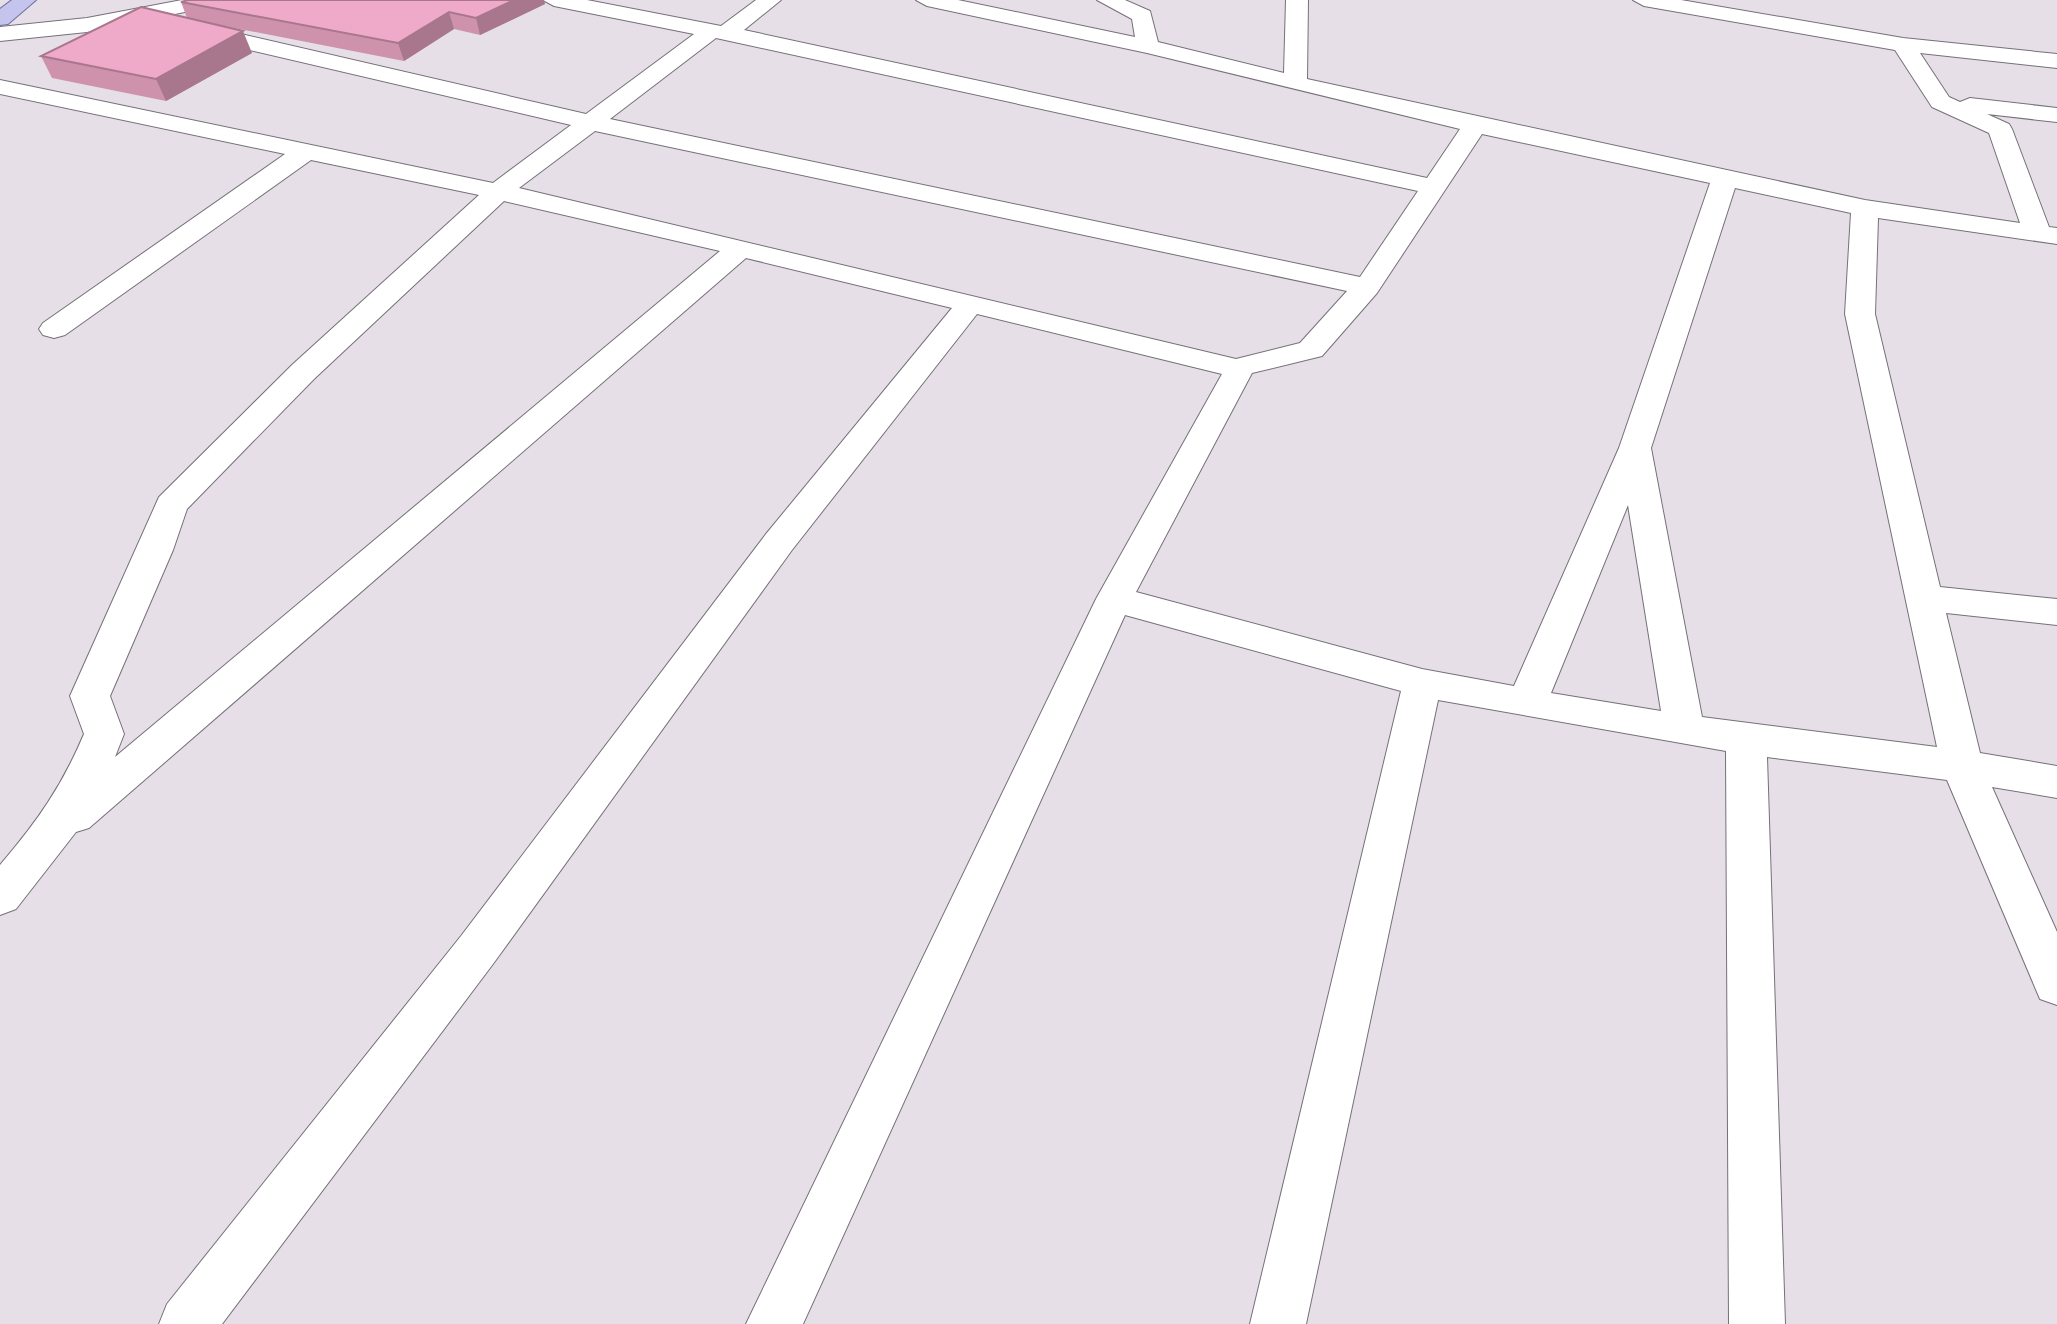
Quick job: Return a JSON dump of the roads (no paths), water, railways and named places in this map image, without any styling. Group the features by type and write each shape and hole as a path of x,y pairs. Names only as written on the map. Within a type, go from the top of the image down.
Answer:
{"main road":[{"path":"0,19 25,0"}],"street":[{"path":"0,34 87,25 214,0"},
{"path":"554,0 720,32 1434,187"},
{"path":"54,834 85,780 103,734 90,696 155,550 171,505 303,372 499,191 720,32 770,0"},
{"path":"927,0 1148,46 1475,125 1865,208 2047,233"},
{"path":"1108,0 1142,16 1148,46"},
{"path":"1295,83 1297,0"},
{"path":"1644,0 1902,45 2057,61"},
{"path":"134,16 593,123 1367,287"},
{"path":"1902,45 1940,102 2000,129 2047,233"},
{"path":"0,87 499,191 1236,369 1311,350 1367,287 1475,125"},
{"path":"1940,102 2057,116"},
{"path":"54,329 307,151"},
{"path":"1527,702 1634,448 1725,178"},
{"path":"1865,208 1860,314 1962,766 2057,984"},
{"path":"0,896 54,834 741,248"},
{"path":"187,1324 477,950 779,542 970,304"},
{"path":"775,1324 1114,599 1237,374 1236,369"},
{"path":"1634,448 1684,729"},
{"path":"1924,598 2057,612"},
{"path":"1114,599 1422,683 1746,739 1962,766 2057,782"},
{"path":"1278,1324 1422,683"},
{"path":"1746,739 1757,1324"}]}
